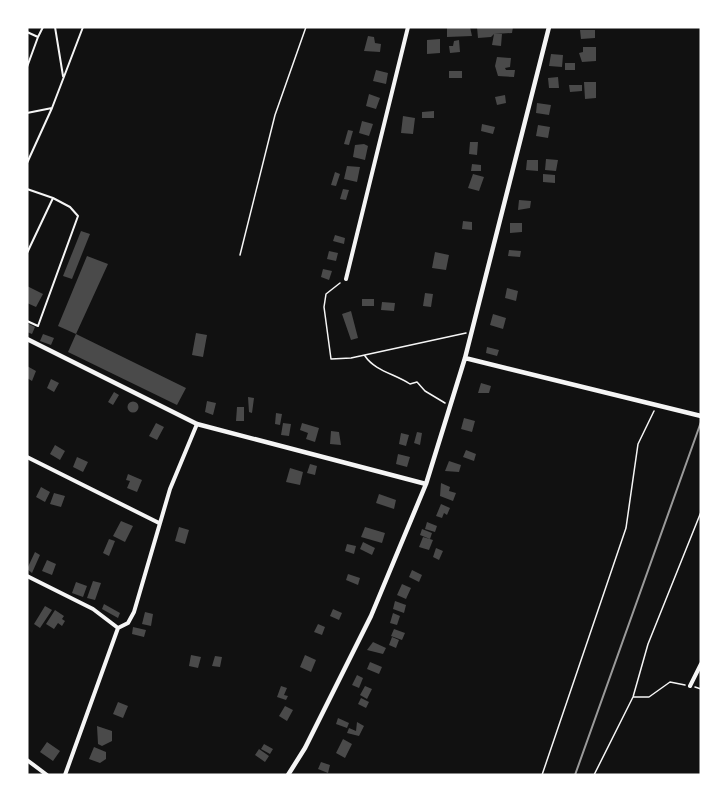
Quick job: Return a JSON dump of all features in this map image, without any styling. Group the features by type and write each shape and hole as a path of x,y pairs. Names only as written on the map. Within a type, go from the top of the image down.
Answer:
{"street":[{"path":"345,279 408,27"},
{"path":"288,775 305,748 371,616 426,484 472,332 549,27"},
{"path":"27,339 196,424 426,484"},
{"path":"465,358 701,416"},
{"path":"65,775 118,628 128,623 134,612 159,523 184,450 196,424"},
{"path":"27,457 159,523"},
{"path":"27,576 93,609 118,628"},
{"path":"690,686 701,664"},
{"path":"27,760 47,775"}],"lane":[{"path":"27,67 43,27"},
{"path":"55,27 64,79"},
{"path":"27,163 64,79 83,27"},
{"path":"27,32 38,37"},
{"path":"27,113 52,108"},
{"path":"27,189 53,198 70,207 78,216 38,326 27,321"},
{"path":"27,253 53,198"}],"path":[{"path":"240,255 275,115 306,27"},
{"path":"345,279 326,294 324,307 332,359 364,355 472,332"},
{"path":"364,355 370,364 395,374 410,384 417,382 425,391 450,406"},
{"path":"542,775 626,528 638,444 655,410 663,406"},
{"path":"594,775 633,698 648,644 701,512"},
{"path":"633,698 650,697 670,682 690,686"}],"building":[{"path":"470,27 472,36 447,37 447,28"},
{"path":"477,27 513,27 512,33 478,38"},
{"path":"580,30 595,30 595,38 581,39"},
{"path":"494,34 502,34 501,46 492,45"},
{"path":"368,36 374,37 375,43 381,44 380,52 364,51"},
{"path":"440,39 440,53 427,54 427,40"},
{"path":"459,40 460,52 450,53 449,46 453,46 454,41"},
{"path":"583,47 596,47 596,61 582,62 579,53 583,52"},
{"path":"551,54 563,55 562,67 549,66"},
{"path":"497,57 511,58 510,67 505,68 515,70 514,77 498,76 495,66"},
{"path":"565,63 575,63 575,70 565,70"},
{"path":"376,70 388,73 386,84 373,81"},
{"path":"449,71 462,71 462,78 449,78"},
{"path":"558,77 559,88 549,88 548,78"},
{"path":"584,82 596,82 596,98 585,99"},
{"path":"569,85 582,85 582,91 570,92"},
{"path":"369,94 380,98 376,109 366,106"},
{"path":"505,95 506,103 497,105 495,97"},
{"path":"537,103 551,105 549,115 536,113"},
{"path":"434,111 434,118 422,118 422,112"},
{"path":"403,116 415,118 413,134 401,133"},
{"path":"362,121 373,124 369,136 359,133"},
{"path":"482,124 495,127 493,134 481,131"},
{"path":"538,125 550,127 548,138 536,136"},
{"path":"348,130 353,131 349,145 344,144"},
{"path":"470,142 478,142 477,155 469,154"},
{"path":"355,145 368,146 365,160 353,157"},
{"path":"546,159 558,160 556,171 545,170"},
{"path":"527,160 538,160 538,171 526,170"},
{"path":"472,164 481,165 481,171 471,171"},
{"path":"347,166 360,167 357,182 344,179"},
{"path":"335,172 340,174 336,186 331,185"},
{"path":"473,174 484,177 479,191 468,188"},
{"path":"543,174 555,175 555,183 543,182"},
{"path":"343,189 349,190 346,200 340,199"},
{"path":"519,200 531,201 530,208 518,210"},
{"path":"463,221 472,222 472,230 462,229"},
{"path":"510,223 522,223 522,232 510,233"},
{"path":"81,231 90,234 72,279 63,276"},
{"path":"335,235 345,238 344,244 333,241"},
{"path":"509,250 521,251 520,257 508,256"},
{"path":"329,251 338,253 336,261 327,259"},
{"path":"435,252 449,255 446,270 432,268"},
{"path":"87,256 108,264 76,334 58,326"},
{"path":"323,269 332,271 329,280 321,277"},
{"path":"27,286 43,294 36,307 27,303"},
{"path":"507,288 518,291 516,301 505,298"},
{"path":"425,293 433,294 431,307 423,306"},
{"path":"362,299 374,299 374,306 362,306"},
{"path":"382,302 395,303 394,311 381,310"},
{"path":"351,311 358,338 351,340 342,314"},
{"path":"493,314 506,318 503,329 490,325"},
{"path":"27,323 35,327 32,334 27,332"},
{"path":"196,333 207,335 203,357 192,355"},
{"path":"43,334 54,338 51,345 40,341"},
{"path":"76,334 186,388 177,405 68,352"},
{"path":"487,347 499,350 497,356 486,353"},
{"path":"27,366 36,371 32,381 27,378"},
{"path":"51,379 59,383 54,392 47,388"},
{"path":"481,383 491,386 489,393 478,393"},
{"path":"114,392 119,395 113,405 108,402"},
{"path":"248,397 254,398 252,413 249,412"},
{"path":"207,401 216,403 213,415 205,412"},
{"path":"133,402 137,403 137,411 133,412 129,411 128,407 129,403"},
{"path":"237,407 244,407 244,421 236,421"},
{"path":"276,413 282,414 280,425 275,424"},
{"path":"464,418 475,421 472,432 461,429"},
{"path":"156,423 164,427 157,440 149,436"},
{"path":"283,423 291,424 289,436 281,435"},
{"path":"302,423 319,428 315,442 306,439 308,433 300,430"},
{"path":"331,431 339,432 341,445 330,444"},
{"path":"417,432 422,433 420,445 414,443"},
{"path":"401,433 409,435 406,446 399,444"},
{"path":"55,445 65,451 60,460 50,454"},
{"path":"466,450 476,454 474,461 463,457"},
{"path":"398,454 410,457 407,467 396,464"},
{"path":"77,457 88,462 83,472 73,467"},
{"path":"449,461 461,465 459,472 445,471"},
{"path":"310,464 317,466 315,475 307,473"},
{"path":"290,468 303,472 300,485 286,482"},
{"path":"128,474 142,480 137,492 127,488 130,481 126,480"},
{"path":"441,483 450,487 449,491 456,493 453,501 440,496"},
{"path":"41,487 50,492 45,502 36,497"},
{"path":"54,493 65,496 61,507 50,504"},
{"path":"379,494 396,500 394,509 376,503"},
{"path":"441,504 450,508 447,515 444,513 442,518 436,516"},
{"path":"121,521 133,526 125,542 113,536"},
{"path":"427,522 437,526 435,532 425,529"},
{"path":"179,527 189,530 185,544 175,541"},
{"path":"365,527 385,533 382,543 361,537"},
{"path":"422,529 432,533 430,539 420,535"},
{"path":"423,537 433,540 429,550 419,547"},
{"path":"109,539 115,541 109,556 103,553"},
{"path":"363,542 375,548 372,555 360,549"},
{"path":"347,544 356,546 354,554 345,551"},
{"path":"436,548 443,551 439,560 433,557"},
{"path":"35,552 40,555 32,573 27,569"},
{"path":"47,560 56,564 52,575 42,571"},
{"path":"412,570 422,575 419,582 409,577"},
{"path":"348,574 360,578 358,585 346,580"},
{"path":"93,581 101,583 95,600 87,598"},
{"path":"76,582 87,586 83,597 72,593"},
{"path":"402,584 411,588 406,599 397,595"},
{"path":"395,601 406,605 404,613 393,609"},
{"path":"104,604 120,613 118,618 102,609"},
{"path":"45,606 52,610 40,628 34,624"},
{"path":"333,609 342,613 339,620 330,616"},
{"path":"55,610 64,616 62,619 65,621 62,626 58,623 54,629 46,624"},
{"path":"145,612 153,614 151,626 142,624"},
{"path":"393,613 400,616 397,625 390,623"},
{"path":"318,624 325,627 322,635 314,632"},
{"path":"133,627 146,630 144,637 132,634"},
{"path":"394,629 405,633 402,640 391,636"},
{"path":"392,637 399,640 396,648 389,645"},
{"path":"373,642 386,648 383,654 367,650"},
{"path":"191,655 201,657 198,668 189,666"},
{"path":"305,655 316,660 311,672 300,667"},
{"path":"215,656 222,657 220,667 212,666"},
{"path":"370,662 382,667 379,674 367,669"},
{"path":"357,675 363,678 359,688 352,685"},
{"path":"281,686 287,688 284,695 288,696 286,700 277,697"},
{"path":"365,686 372,689 367,699 360,695"},
{"path":"361,698 369,702 366,708 358,704"},
{"path":"118,702 128,706 123,718 113,714"},
{"path":"285,706 293,710 287,721 279,716"},
{"path":"338,718 349,723 347,728 336,724"},
{"path":"357,722 364,726 359,736 347,733 349,728 356,731"},
{"path":"97,726 112,731 112,741 102,746 98,744"},
{"path":"343,739 352,744 345,758 336,753"},
{"path":"47,742 60,751 53,761 40,752"},
{"path":"264,744 273,749 270,754 261,749"},
{"path":"94,747 106,752 106,759 100,763 89,759"},
{"path":"259,749 269,756 265,762 255,755"},
{"path":"321,762 330,765 328,773 318,769"}],"railway":[{"path":"575,775 701,422"}]}
